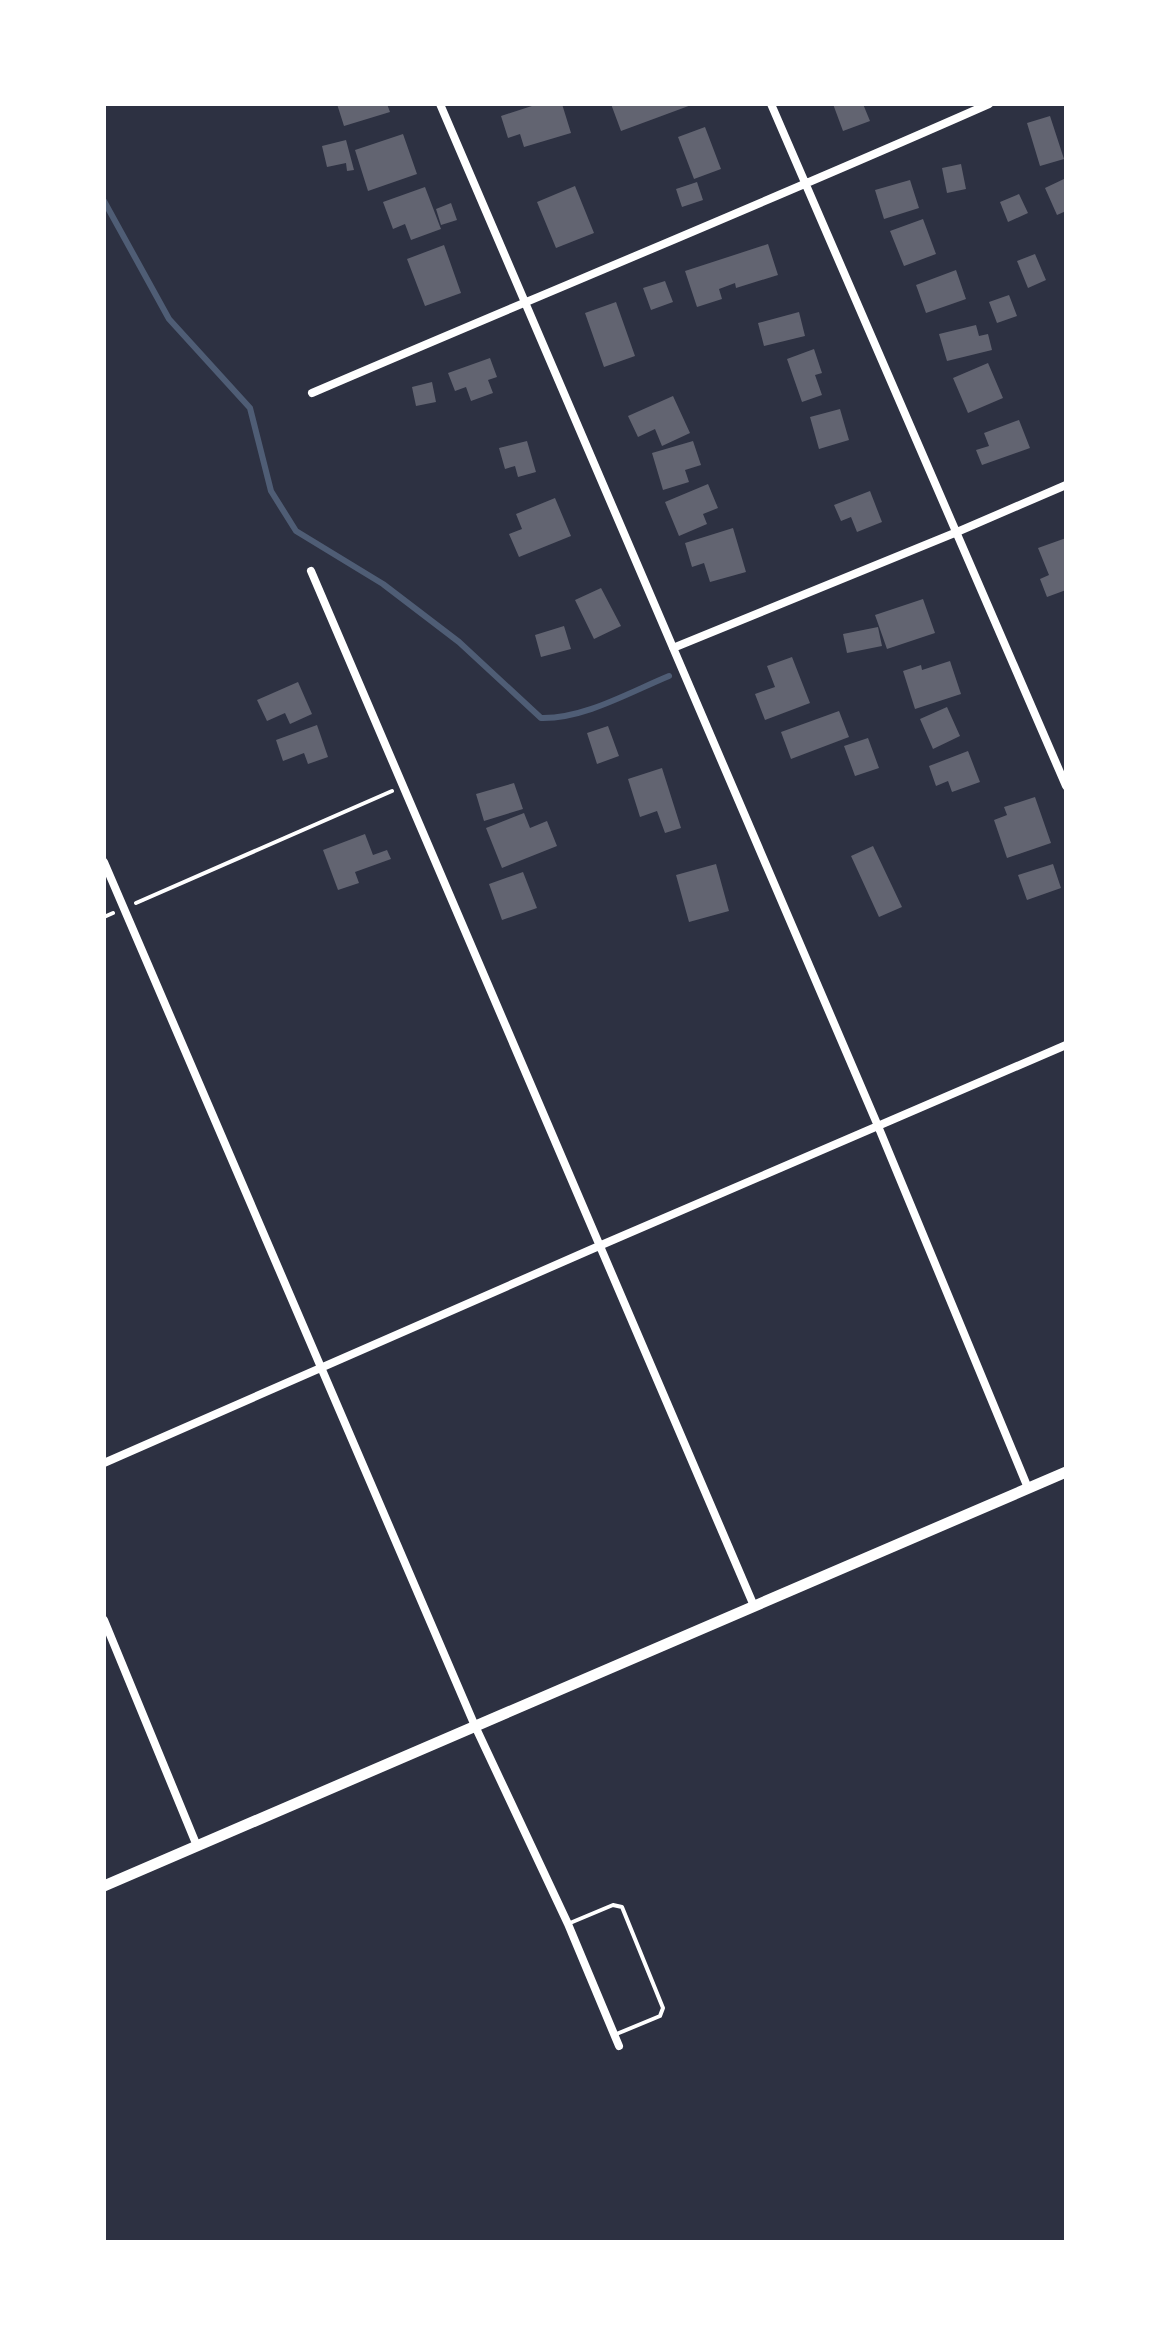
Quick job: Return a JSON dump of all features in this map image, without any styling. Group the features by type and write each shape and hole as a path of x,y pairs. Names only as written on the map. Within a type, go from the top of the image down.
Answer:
{"street":[{"path":"440,104 878,1126 1028,1488"},
{"path":"771,104 1066,786"},
{"path":"312,393 806,185 989,104"},
{"path":"673,648 1066,485"},
{"path":"311,571 754,1606"},
{"path":"104,862 475,1726 568,1924 619,2046"},
{"path":"104,1463 1066,1045"},
{"path":"104,1886 1066,1472"},
{"path":"104,1620 197,1846"}],"lane":[{"path":"568,1924 613,1905 622,1907 663,2008 660,2016 614,2035"}],"path":[{"path":"104,917 401,787"}],"building":[{"path":"337,104 387,104 390,112 344,126"},
{"path":"538,104 562,104 571,133 524,147 520,134 508,138 501,116"},
{"path":"611,104 694,104 621,131"},
{"path":"833,104 863,104 870,121 843,131"},
{"path":"1050,116 1064,159 1040,166 1027,123"},
{"path":"705,127 721,169 694,179 678,137"},
{"path":"403,134 417,174 368,191 355,150"},
{"path":"346,140 354,170 347,171 346,163 327,167 322,146"},
{"path":"961,164 966,189 947,193 942,168"},
{"path":"1066,178 1066,211 1057,215 1045,188"},
{"path":"910,180 919,208 884,219 875,190"},
{"path":"697,182 703,200 682,207 676,189"},
{"path":"575,186 594,233 556,248 537,202"},
{"path":"425,187 441,229 411,240 405,224 393,229 383,202"},
{"path":"1019,194 1028,213 1008,222 1000,202"},
{"path":"451,203 457,220 441,225 436,209"},
{"path":"923,219 936,254 904,266 890,231"},
{"path":"768,244 778,275 736,288 735,283 719,289 722,299 697,307 685,271"},
{"path":"444,245 461,293 425,306 407,259"},
{"path":"1035,254 1046,280 1028,288 1017,261"},
{"path":"956,270 966,299 926,313 916,285"},
{"path":"665,281 673,302 651,310 643,288"},
{"path":"1009,295 1017,316 997,323 989,302"},
{"path":"616,302 635,356 604,367 585,313"},
{"path":"799,312 805,336 764,346 758,323"},
{"path":"976,325 979,336 988,334 992,350 947,361 939,334"},
{"path":"814,349 822,373 815,375 822,395 802,402 787,359"},
{"path":"490,358 497,377 488,380 493,393 471,401 466,387 455,391 448,373"},
{"path":"988,363 1003,398 968,413 953,378"},
{"path":"432,382 436,402 416,406 412,387"},
{"path":"673,396 690,433 662,446 655,429 638,437 628,416"},
{"path":"840,409 849,440 819,449 810,417"},
{"path":"1019,420 1030,448 982,465 976,450 989,446 984,433"},
{"path":"527,441 536,472 518,477 515,466 505,469 499,448"},
{"path":"693,441 701,465 685,470 689,482 663,490 652,453"},
{"path":"708,484 718,508 703,514 707,524 679,536 665,502"},
{"path":"870,491 882,522 857,532 851,517 841,521 834,505"},
{"path":"555,498 571,536 519,557 509,534 522,529 516,514"},
{"path":"733,528 746,572 710,582 704,563 692,567 685,543"},
{"path":"1066,538 1066,590 1047,597 1040,579 1049,575 1038,548"},
{"path":"601,588 621,626 594,639 575,600"},
{"path":"923,599 935,633 887,649 875,615"},
{"path":"564,626 571,649 541,657 535,635"},
{"path":"878,627 882,646 847,653 843,634"},
{"path":"792,657 810,703 765,720 755,694 775,687 767,666"},
{"path":"950,661 961,694 915,709 903,671 921,665 922,670"},
{"path":"298,682 312,714 290,724 285,713 267,721 257,700"},
{"path":"947,707 960,736 933,749 920,719"},
{"path":"839,711 849,737 791,759 781,732"},
{"path":"317,725 328,757 308,764 304,753 283,761 276,740"},
{"path":"608,726 619,756 597,764 587,733"},
{"path":"868,738 879,768 855,776 844,746"},
{"path":"968,751 980,782 952,792 948,781 936,786 929,766"},
{"path":"662,768 681,828 665,833 657,811 640,817 628,779"},
{"path":"514,783 523,809 484,821 476,794"},
{"path":"1035,797 1051,843 1007,858 994,820 1007,815 1004,807"},
{"path":"524,813 530,828 547,821 557,846 502,868 486,828"},
{"path":"365,834 373,855 387,850 391,859 355,872 359,883 338,890 323,850"},
{"path":"873,846 902,907 879,917 851,856"},
{"path":"716,864 729,911 689,922 676,875"},
{"path":"1053,864 1061,888 1027,900 1018,875"},
{"path":"523,872 537,908 502,920 489,884"}],"waterway":[{"path":"104,201 169,319 250,408 271,491 296,531 383,584 459,642 541,718 590,709 669,676"}]}
